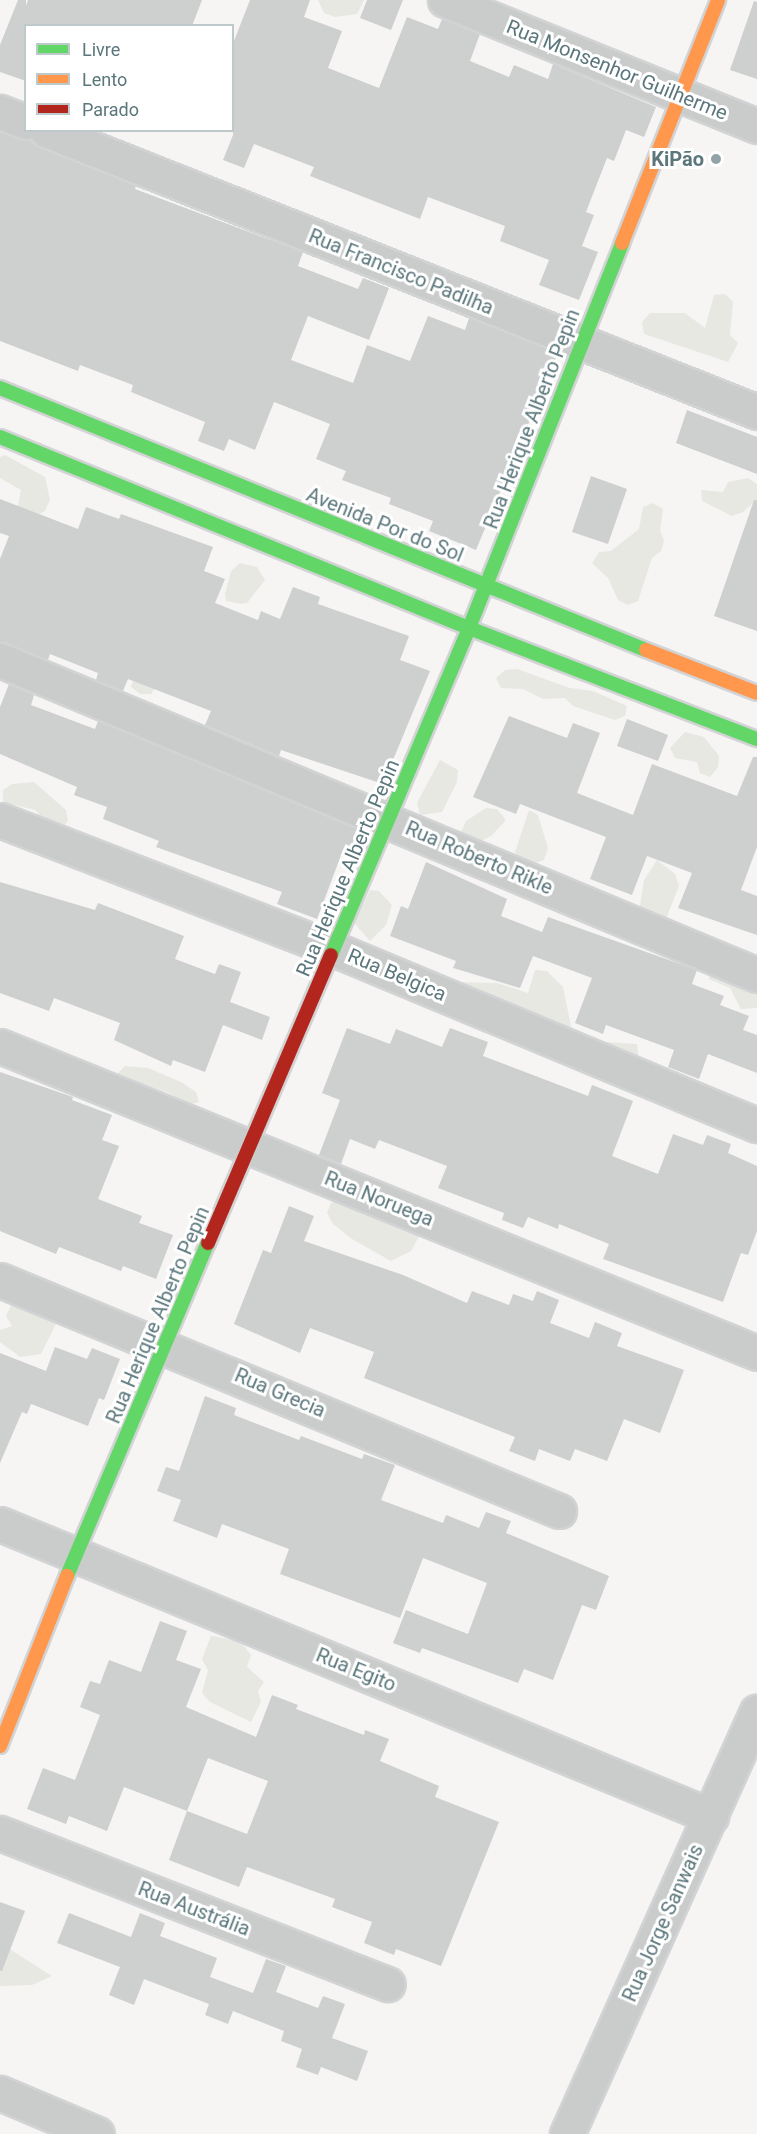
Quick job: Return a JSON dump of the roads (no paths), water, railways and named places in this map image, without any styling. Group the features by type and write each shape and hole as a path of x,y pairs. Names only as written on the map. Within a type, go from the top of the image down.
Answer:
{"street":[{"name":"Rua Monsenhor Guilherme","path":"444,0 757,126"},
{"name":"Rua Herique Alberto Pepin","path":"0,1746 76,1555 336,950 470,628 678,96 718,0"},
{"path":"0,112 24,121"},
{"name":"Rua Francisco Padilha","path":"51,132 757,412"},
{"name":"Avenida Por do Sol","path":"0,388 486,588 757,693"},
{"path":"0,437 470,628 757,739"},
{"name":"Rua Roberto Rikle","path":"0,660 390,820 757,975"},
{"name":"Rua Belgica","path":"0,820 336,950 757,1125"},
{"name":"Rua Noruega","path":"0,1046 757,1353"},
{"name":"Rua Grecia","path":"0,1280 167,1346 559,1511"},
{"name":"Rua Egito","path":"0,1524 711,1816"},
{"name":"Rua Jorge Sanwais","path":"567,2134 757,1712"},
{"name":"Rua Austrália","path":"0,1833 388,1984"},
{"path":"0,2093 97,2134"}],"place":[{"name":"KiPão","path":"716,159"}]}
